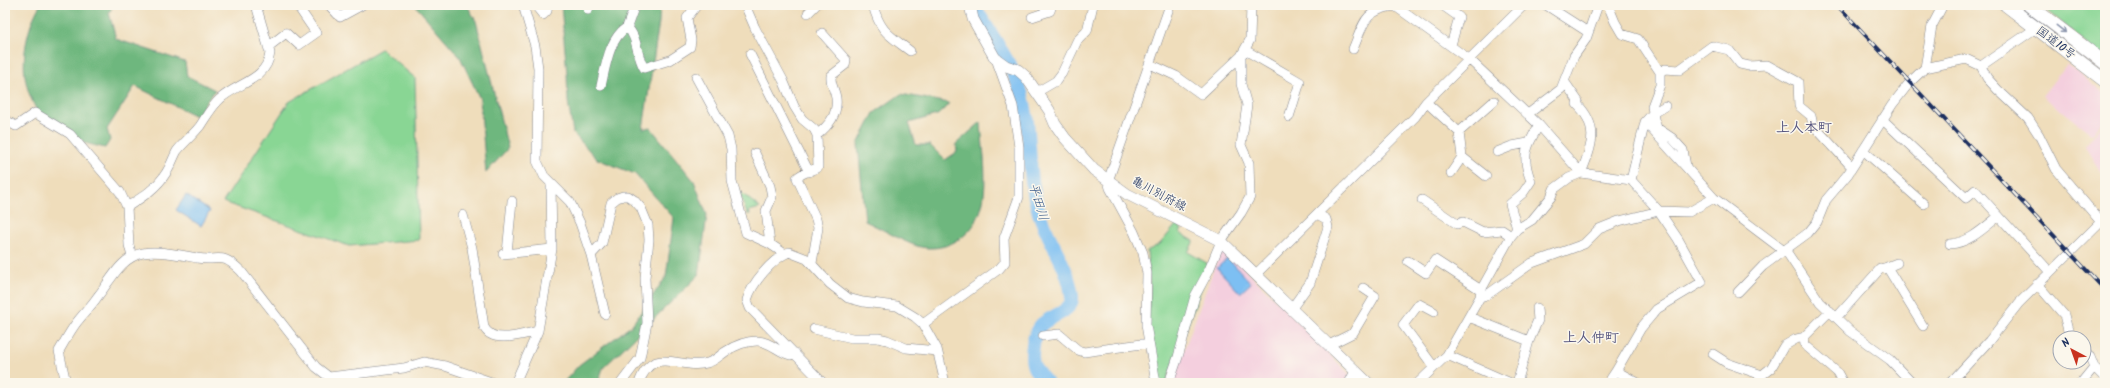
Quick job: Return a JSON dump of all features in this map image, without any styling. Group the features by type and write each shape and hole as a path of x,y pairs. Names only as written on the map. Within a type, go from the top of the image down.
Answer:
{"highway":[{"name":"国道10号","path":"2006,5 2105,81"},
{"name":"国道10号","path":"2029,5 2105,63"}],"main road":[{"name":"亀川別府線","path":"970,5 973,19 995,58 1006,66 1018,70 1026,77 1065,138 1094,170 1127,194 1221,241 1368,383"}],"street":[{"path":"127,207 146,195 166,174 178,151 219,99 233,89 253,80 259,75 269,60 268,47 256,5"},
{"path":"268,47 286,33 299,45 316,33 299,8 303,5"},
{"path":"329,5 340,17 362,5"},
{"path":"523,5 535,46 538,68 537,161 544,176 550,184 570,202 580,222 591,255 605,314"},
{"path":"535,5 543,15 547,11 548,5"},
{"path":"627,27 633,32 639,59 644,68 649,68 670,60 690,47 691,40 687,18 697,5"},
{"path":"745,5 755,28 783,80 794,106 802,119 814,129 817,135 818,167 809,172 800,174 797,178 816,219 818,228 812,263"},
{"path":"808,13 816,5"},
{"path":"1032,17 1050,11 1052,5"},
{"path":"1037,92 1056,81 1062,73 1077,41 1087,31 1093,5"},
{"path":"1156,383 1146,325 1147,273 1143,253 1134,232 1110,188 1108,181 1170,5"},
{"path":"1150,64 1176,76 1201,94 1243,53 1250,40 1251,5"},
{"path":"1442,5 1459,17 1451,45"},
{"path":"1510,5 1517,12"},
{"path":"1256,274 1415,117 1426,102 1524,5"},
{"path":"1546,5 1588,32"},
{"path":"1528,114 1560,89 1568,68 1586,39 1598,5"},
{"path":"1608,5 1622,34 1638,39 1660,72 1660,85 1652,106 1652,113 1657,128 1672,138 1683,150 1686,166"},
{"path":"1925,68 1932,26 1943,5"},
{"path":"875,6 877,20 884,32 910,51"},
{"path":"1353,50 1365,20 1379,10 1396,6 1470,60 1539,125 1581,173"},
{"path":"601,86 611,50 619,32 627,27 632,7"},
{"path":"1981,66 2036,28"},
{"path":"817,135 830,124 836,112 836,98 831,76 846,65 846,60 822,33"},
{"path":"1660,72 1665,70 1678,70 1712,46 1729,50 1740,64 1749,66 1767,65 1782,72 1798,82 1799,106 1811,116 1813,125 1852,167"},
{"path":"1243,53 1300,82 1289,117"},
{"path":"1169,383 1195,296 1209,270 1221,241 1241,213 1250,197 1251,179 1249,163 1241,145 1247,106 1241,84 1243,53"},
{"path":"750,54 809,172"},
{"path":"923,324 999,269 1005,262 1004,238 1019,197 1019,147 1013,106 995,58"},
{"path":"1738,292 1763,266 1808,233 1817,222 1826,200 1852,167 1882,119 1910,82 1925,68 1966,59 1981,66 1987,78 2028,118 2039,135 2056,169 2103,220 2019,303 1989,341 1950,383"},
{"path":"696,77 728,136 732,149 732,181 746,233 770,244 785,254"},
{"path":"1564,81 1578,101 1577,104 1586,113 1591,123 1590,152 1581,173"},
{"path":"1459,132 1494,101"},
{"path":"1426,102 1459,132 1462,157 1451,173"},
{"path":"1631,180 1645,122 1652,113 1665,106"},
{"path":"5,120 16,126 35,113 70,134 120,192 127,207 129,245 132,257"},
{"path":"1882,119 1966,198 1975,190 2050,272"},
{"path":"1645,122 1714,198 1738,218 1785,251 1820,302 1850,331 1890,360 1912,383"},
{"path":"1514,233 1510,204 1523,194 1532,181 1525,165 1528,143 1539,125"},
{"path":"1497,152 1512,146 1528,143"},
{"path":"1863,150 1924,204"},
{"path":"755,153 770,186 772,197 766,211 770,244"},
{"path":"1462,157 1486,176"},
{"path":"1418,383 1447,355 1514,233 1532,220 1551,197 1554,188 1581,173 1631,180 1659,211 1678,239 1702,282 1657,309 1641,328 1608,383"},
{"path":"515,383 538,331 552,249 550,184"},
{"path":"591,255 602,243 611,203 617,198 623,196 628,196 634,200 641,208 646,220 650,240 645,278 647,323 640,358 621,383"},
{"path":"1408,261 1426,273 1434,260 1480,294 1487,294 1532,263 1584,244 1599,229 1620,220 1659,211 1689,212 1714,198"},
{"path":"1422,200 1457,224 1463,222 1483,232 1502,230 1514,233"},
{"path":"512,201 505,253 552,249"},
{"path":"1292,308 1310,284 1328,227 1326,220 1317,214"},
{"path":"463,215 472,248 484,328 487,333 492,336 508,337 538,331"},
{"path":"1950,244 1960,243 1982,230 1999,216"},
{"path":"66,383 59,351 76,323 117,269 132,257 142,253 156,252 198,258 220,257 232,262 241,271 316,367 329,377 404,368 424,362 445,366 494,383"},
{"path":"823,383 755,314 750,308 747,300 754,285 774,262 789,252 800,255 812,263 830,284 848,298 863,302 897,306 915,317 923,324 937,351 945,383"},
{"path":"1713,354 1727,363 1762,375 1770,368 1784,346 1796,339 1804,337 1834,314 1880,269 1897,263"},
{"path":"1887,267 1923,326"},
{"path":"2037,284 2064,314 2068,330"},
{"path":"1329,345 1353,333 1375,296 1363,288"},
{"path":"1434,312 1418,304 1403,325 1434,367"},
{"path":"1517,383 1529,341 1538,320 1538,308"},
{"path":"1468,318 1529,341"},
{"path":"814,329 852,338 878,338 906,348 937,351"},
{"path":"1043,336 1059,334 1078,350 1084,352 1149,344"},
{"path":"1804,337 1805,345 1837,372 1843,383"},
{"path":"639,383 643,372 654,363 664,361 706,364 712,362 732,348 745,343 757,341 768,342 782,353 790,355 795,353"},
{"path":"1447,355 1511,383"},
{"path":"2092,362 2094,367 2105,378"},
{"path":"2081,383 2094,367"},
{"path":"1348,383 1355,371"},
{"path":"1616,371 1638,383"}],"shaded area":[{"path":"2067,64 2105,94 2105,118 2092,134 2042,96"},
{"path":"2105,121 2105,177 2085,146"},
{"path":"1222,246 1350,375 1345,383 1172,383"}],"green space":[{"path":"40,5 113,5 109,13 116,39 185,62 187,76 215,90 196,116 135,86 107,129 110,140 105,148 85,143 64,126 37,112 30,96 24,66 26,44 35,14"},
{"path":"415,5 467,5 476,21 508,148 486,173 480,99 460,57"},
{"path":"561,5 660,5 659,22 643,129 650,127 694,181 707,215 699,275 603,368 598,383 563,383 579,365 631,326 666,277 674,218 635,174 597,159 573,133 568,101"},
{"path":"2041,5 2105,5 2105,59"},
{"path":"381,49 415,78 419,240 349,246 223,202 289,102"},
{"path":"901,94 949,103 940,114 909,123 916,145 930,145 945,160 957,152 956,144 981,122 985,171 985,188 982,204 977,218 969,231 956,241 942,247 932,248 917,246 865,221 858,144 874,113"},
{"path":"739,191 760,208 749,211 750,214 747,214"},
{"path":"1176,225 1182,229 1180,233 1194,241 1188,252 1210,265 1166,383 1159,383 1148,324 1150,289 1147,251 1160,244"}],"water":[{"path":"186,195 210,211 201,226 176,210"},
{"path":"1228,258 1251,283 1240,293 1217,268"}],"waterway":[{"name":"平田川","path":"977,5 977,11 1007,60 1019,86 1028,127 1031,176 1035,200 1043,223 1063,264 1070,286 1072,297 1069,306 1061,313 1042,324 1036,333 1034,340 1032,353 1033,365 1047,383"}],"railway":[{"path":"1837,5 2105,290"}],"district":[{"name":"上人本町","path":"1804,128"},
{"name":"上人仲町","path":"1591,338"}]}
